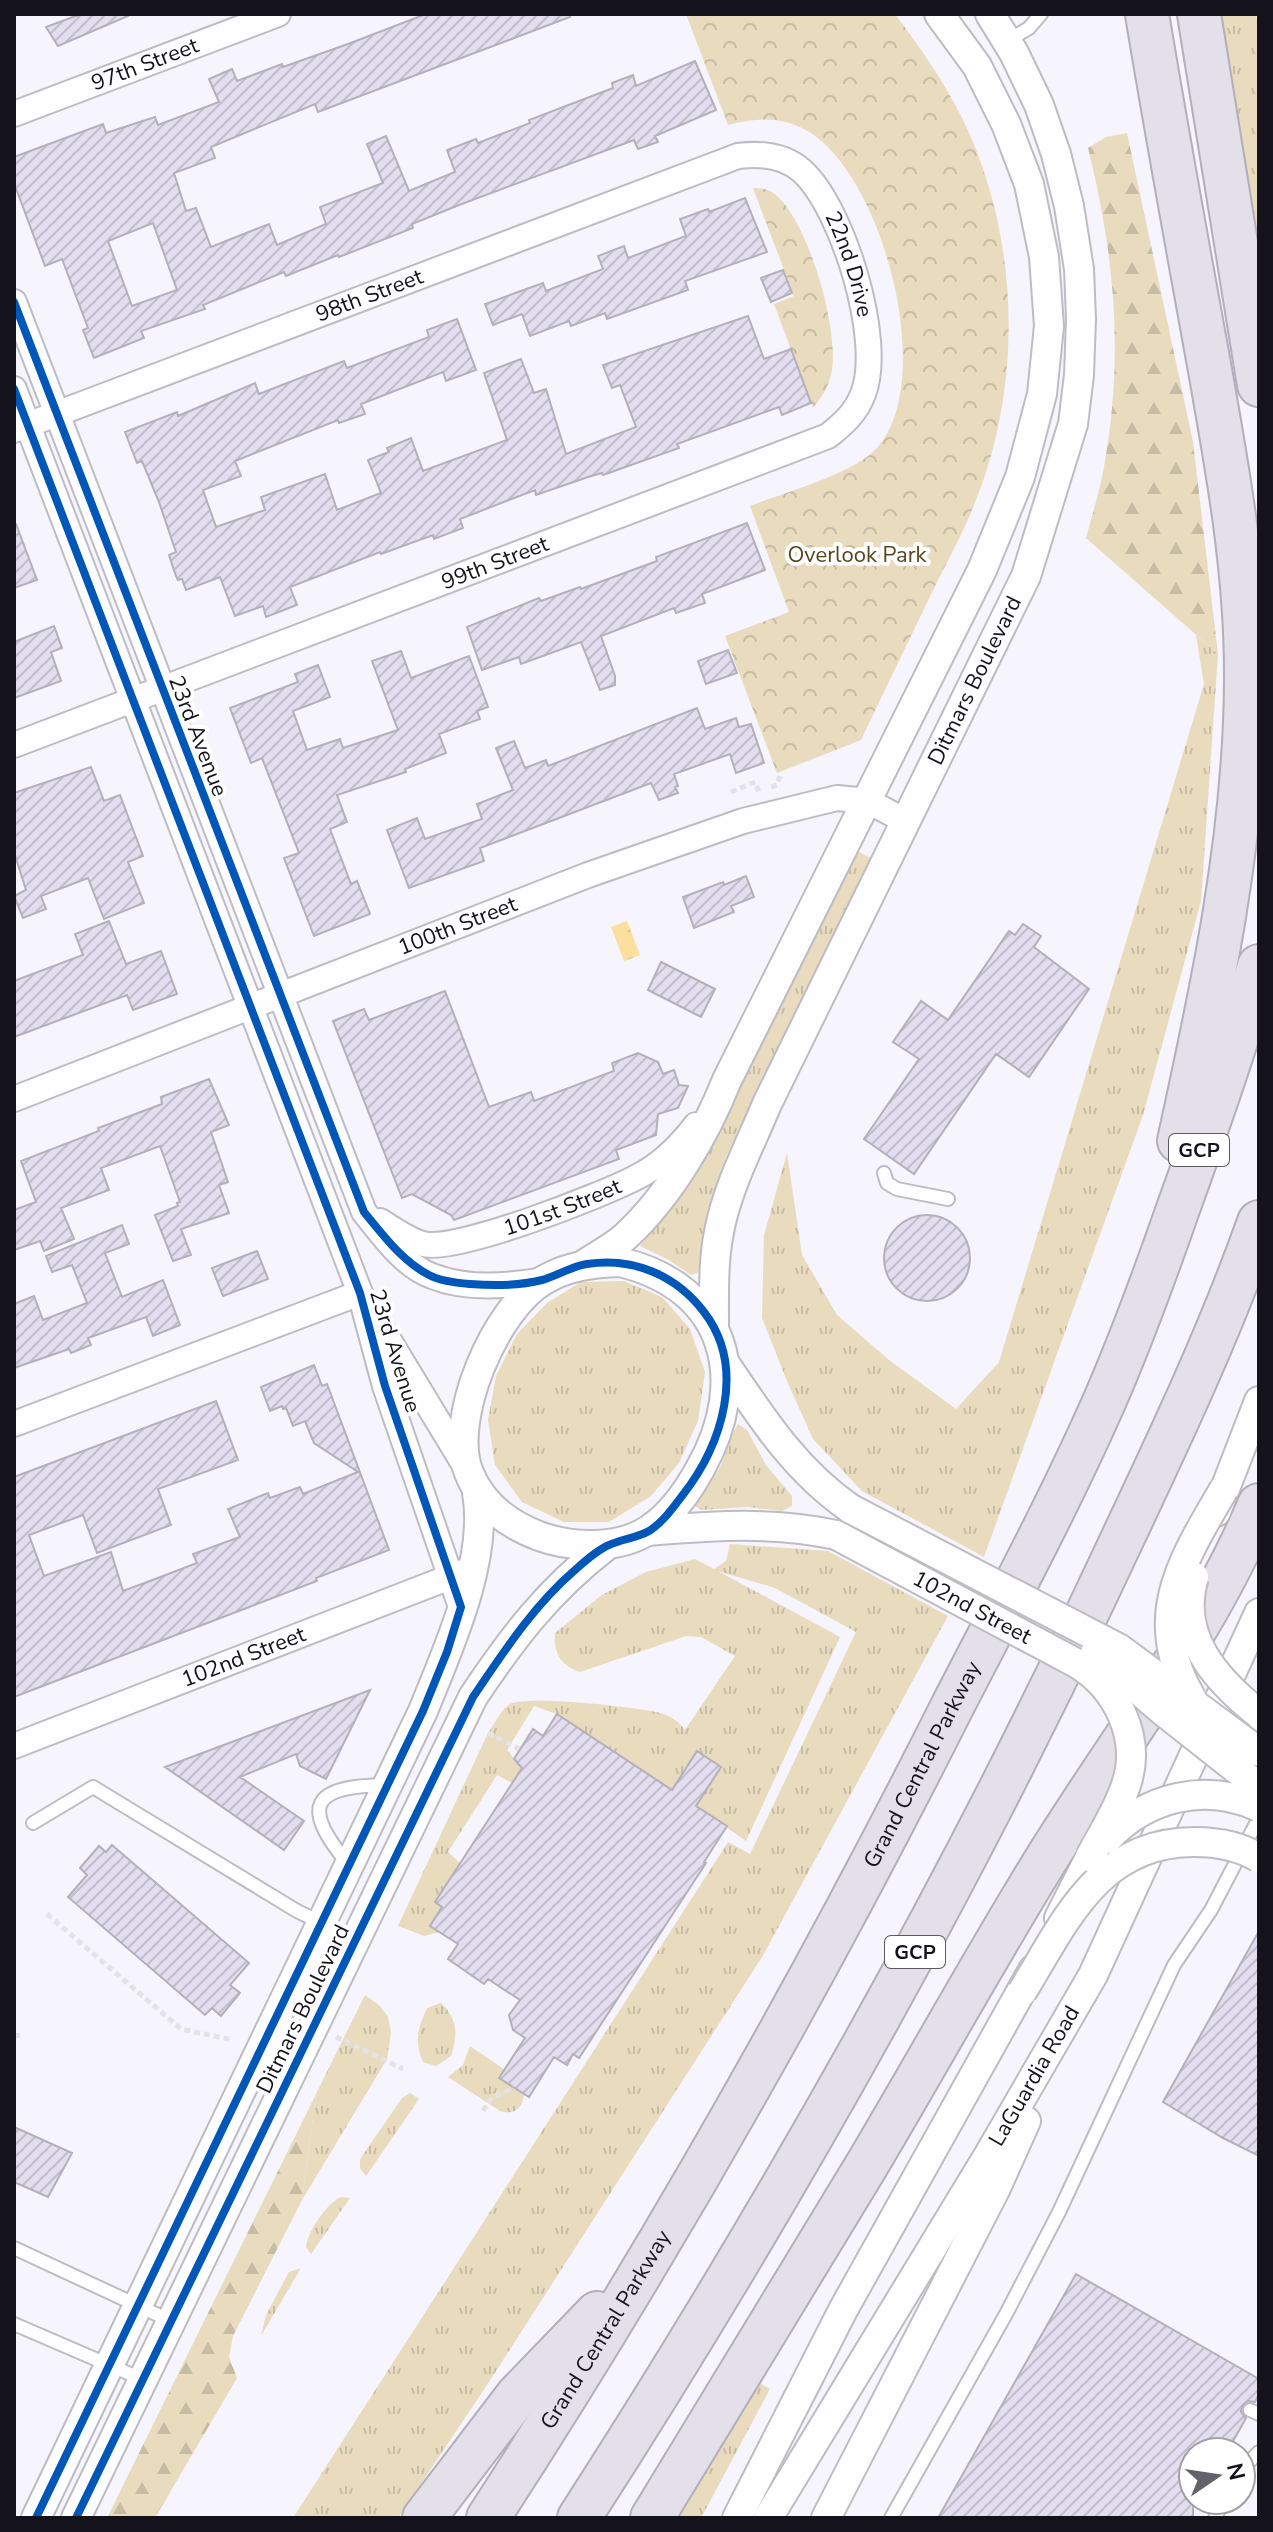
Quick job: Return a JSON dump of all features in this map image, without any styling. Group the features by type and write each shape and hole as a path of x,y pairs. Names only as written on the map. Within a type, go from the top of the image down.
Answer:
{"highway":[{"path":"1134,1333 1174,1167 1214,967 1237,818 1246,681 1242,584 1231,491 1146,14"},
{"path":"1199,14 1259,385"},
{"name":"Grand Central Parkway","path":"488,2518 745,2097 856,1896 1070,1475 1134,1333 1235,1051 1259,966"},
{"name":"GCP","path":"579,2518 693,2338 768,2212 976,1839 1156,1470 1205,1360 1259,1222"},
{"path":"652,2518 866,2166 1032,1882 1211,1606 1241,1497"},
{"path":"424,2518 517,2396 650,2257"}],"street":[{"name":"97th Street","path":"14,114 278,14"},
{"name":"Ditmars Boulevard","path":"585,1264 624,1238 687,1160 709,1124 727,1080 982,570 1020,477 1042,394 1049,326 1044,257 1029,184 1006,124 977,66 939,14"},
{"name":"Ditmars Boulevard","path":"714,1325 713,1288 719,1231 739,1171 767,1104 1026,576 1073,424 1081,319 1079,269 1069,206 1039,105 990,14"},
{"name":"22nd Drive","path":"724,162 738,156 758,154 783,159 801,170 814,185 839,231 858,282 865,316 867,378 863,395 851,416 828,436"},
{"name":"98th Street","path":"21,427 724,162"},
{"name":"23rd Avenue","path":"14,302 364,1212 409,1261 430,1276 486,1285 544,1280"},
{"name":"23rd Avenue","path":"14,389 21,427 133,700 360,1293 385,1386 462,1573"},
{"name":"99th Street","path":"133,700 828,436"},
{"path":"14,745 133,700"},
{"name":"100th Street","path":"14,1099 588,875 743,821 837,798 868,801 907,822"},
{"name":"101st Street","path":"364,1212 423,1244 447,1245 476,1239 639,1177 679,1147 727,1080"},
{"path":"620,1262 646,1268 672,1281 694,1298 714,1325 726,1365 726,1396 718,1430 692,1483 671,1510 648,1531 606,1546 552,1540 521,1529 497,1513 472,1481 465,1425 474,1384 503,1322 521,1298 544,1280 585,1264 620,1262"},
{"name":"23rd Avenue","path":"360,1293 472,1481"},
{"path":"14,1424 360,1293"},
{"name":"102nd Street","path":"726,1365 787,1454 817,1483 851,1509 1035,1607"},
{"path":"1259,1401 1241,1497 1192,1582 1189,1611 1195,1639 1208,1665 1259,1714"},
{"name":"Ditmars Boulevard","path":"36,2518 423,1711 461,1607 462,1573 481,1516 472,1481"},
{"path":"1194,1703 1173,1658 1169,1625 1177,1576 1188,1552 1241,1497"},
{"name":"102nd Street","path":"648,1531 763,1525 836,1535 1076,1663 1094,1674 1111,1692 1129,1737 1130,1770 1120,1800 1022,1992"},
{"name":"Ditmars Boulevard","path":"76,2518 473,1697 516,1634 573,1571 606,1546"},
{"name":"102nd Street","path":"14,1746 462,1573"},
{"path":"1035,1607 1120,1649 1259,1752"},
{"path":"1035,1607 1259,1787"},
{"name":"LaGuardia Road","path":"768,2518 988,2156 1093,1975 1259,1613"},
{"path":"1090,1857 1136,1813 1168,1800 1192,1795 1216,1795 1259,1807"},
{"path":"737,2518 843,2310 1022,1992 1084,1892 1124,1861 1155,1847 1207,1842 1237,1848 1259,1858"},
{"path":"826,2518 996,2188 1093,1975"}],"lane":[{"path":"1007,41 1029,28 1041,14"},
{"path":"884,1173 887,1183 897,1189 948,1199"},
{"path":"349,1865 322,1828 319,1810 326,1795 357,1785 387,1785"},
{"path":"33,1823 93,1787 297,1911 322,1923"},
{"path":"891,2518 1006,2314 1059,2212 1174,1965 1211,1910 1259,1818"},
{"path":"14,2248 171,2321"},
{"path":"14,2324 144,2380"}],"path":[{"path":"731,792 755,782 759,792 777,785 780,776"},
{"path":"488,1733 519,1749"},
{"path":"47,1914 181,2029 233,2040"},
{"path":"14,2036 22,2035"},
{"path":"336,2037 403,2069"},
{"path":"483,2111 492,2097 514,2088"}],"green space":[{"name":"Overlook Park","path":"686,14 895,14 961,116 981,162 995,210 1004,259 1008,309 1007,360 1001,410 990,458 966,524 861,740 777,773 725,636 789,612 750,506 835,475 866,458 877,448 895,416 902,375 901,328 893,278 877,230 857,186 832,151 804,129 767,120 728,125"},
{"path":"1216,14 1256,14 1259,32 1259,240"},
{"path":"1127,133 1193,442 1218,654 1086,538 1104,467 1114,385 1115,346 1105,228 1088,148 1106,137"},
{"path":"753,188 771,191 788,209 811,253 820,280 827,307 833,357 828,384 813,408 774,304 794,296"},
{"path":"1196,635 1218,654 1201,901 1143,1115 984,1557 862,1491 813,1439 762,1318 764,1235 787,1153 802,1255 837,1315 889,1360 956,1409 999,1362 1204,684"},
{"path":"855,850 871,858 726,1157 707,1211 700,1268 691,1275 640,1246 684,1189 712,1142"},
{"path":"624,1281 662,1297 690,1329 705,1372 698,1421 679,1463 651,1496 609,1522 564,1522 522,1502 495,1465 488,1420 496,1376 517,1334 547,1303 581,1282"},
{"path":"738,1424 747,1430 766,1465 792,1496 792,1506 782,1511 748,1507 702,1510 695,1506 720,1467"},
{"path":"730,1544 828,1551 948,1616 762,1957 398,2518 293,2518 728,1842 750,1854 856,1632 775,1588 718,1571 840,1637 746,1841 696,1806 721,1767 698,1752 672,1790 557,1714 534,1706 507,1750 522,1768 512,1783 497,1775 448,1852 460,1863 435,1901 442,1907 439,1932 424,1936 398,1926 488,1733 507,1706 520,1702 559,1701 630,1708 668,1716 685,1730 735,1656 701,1637 686,1636 580,1672 560,1658 555,1647 555,1633 602,1595 646,1572 695,1559 714,1569 726,1561"},
{"path":"365,1995 380,2006 388,2017 391,2032 387,2059 302,2200 316,2094"},
{"path":"441,2003 451,2015 455,2041 451,2056 436,2066 423,2062 418,2035 427,2008"},
{"path":"470,2046 505,2070 500,2079 524,2094 517,2110 500,2111 448,2077 463,2065"},
{"path":"410,2093 419,2099 366,2176 360,2168 360,2159 402,2098"},
{"path":"316,2094 302,2200 233,2336 229,2357 237,2378 155,2518 107,2518"},
{"path":"341,2197 350,2198 311,2254 306,2247 314,2226 324,2211"},
{"path":"301,2268 261,2336 266,2315 289,2272"},
{"path":"756,2381 770,2389 701,2518 673,2518"}],"water":[{"path":"627,921 640,955 624,961 611,927"}],"building":[{"path":"81,14 128,16 58,46 46,27"},
{"path":"426,14 569,14 570,17 318,112 315,104 211,147 215,158 174,173 186,211 196,208 211,247 269,224 277,245 326,224 320,207 383,183 367,144 386,136 409,191 455,172 447,150 476,139 478,143 530,123 529,120 613,88 612,83 633,75 636,86 695,61 716,110 655,136 658,142 638,149 634,140 459,205 412,224 413,228 339,257 286,276 284,272 203,305 205,309 141,331 144,338 94,358 83,330 88,328 62,259 45,266 14,183 14,157 103,124 106,133 155,117 158,125 219,102 209,79 232,69 237,81","holes":["153,223 177,290 132,306 108,241"]},
{"path":"745,198 767,252 685,281 688,290 607,319 605,313 571,326 569,321 530,336 522,314 493,325 485,304 543,283 546,291 603,269 598,256 624,246 628,258 686,236 680,219"},
{"path":"783,270 792,293 771,302 761,278"},
{"path":"748,316 764,359 791,349 811,403 782,415 779,407 603,475 536,495 535,490 460,519 463,528 434,539 433,535 380,552 290,587 297,605 266,617 263,606 235,616 220,577 186,590 182,579 178,580 169,555 176,552 159,502 142,461 137,463 125,432 177,412 178,416 255,383 259,394 344,361 347,368 429,337 427,330 457,319 476,370 446,381 443,372 361,404 365,414 339,423 338,420 235,461 241,476 203,490 216,527 265,510 261,497 325,474 337,510 381,493 368,460 389,452 387,448 411,438 423,471 507,440 484,373 521,359 534,393 546,389 566,454 636,427 620,385 612,388 603,365"},
{"path":"747,523 765,570 702,594 705,603 676,613 674,608 601,636 615,676 615,685 600,690 581,642 521,664 519,657 482,670 467,627 539,598 541,601 581,589 657,561 656,557"},
{"path":"14,524 37,580 14,588"},
{"path":"54,626 62,648 51,652 61,681 14,698 14,642"},
{"path":"728,650 737,673 706,684 698,661"},
{"path":"401,651 411,678 469,656 488,707 477,711 480,719 439,734 446,753 405,769 406,772 337,795 347,822 330,829 351,884 357,881 370,914 314,936 284,858 299,853 262,758 251,763 230,708 298,682 295,674 318,665 330,697 293,711 307,750 340,739 343,748 398,730 372,661"},
{"path":"697,708 705,729 736,718 739,727 751,724 764,763 736,773 730,754 674,774 678,793 659,800 651,783 480,848 484,861 409,888 387,830 417,818 425,839 482,819 477,804 513,790 496,748 514,741 525,768 546,760 548,766"},
{"path":"91,767 104,801 120,795 143,856 128,862 144,903 104,919 88,878 41,896 46,909 23,918 14,896 26,890 14,852 14,793"},
{"path":"746,876 754,897 731,906 734,912 694,928 683,897"},
{"path":"109,921 126,964 161,951 177,994 133,1010 127,995 14,1037 14,981 83,955 75,934"},
{"path":"1023,924 1041,936 1034,947 1089,989 1029,1077 996,1054 914,1174 864,1139 919,1059 893,1042 921,1001 948,1020 1009,931 1015,935"},
{"path":"661,962 715,989 701,1017 648,990"},
{"path":"445,991 489,1107 531,1092 534,1101 614,1071 612,1063 638,1053 658,1062 663,1074 674,1070 679,1085 688,1086 678,1108 658,1114 656,1135 616,1150 619,1159 454,1220 451,1215 412,1194 402,1198 333,1021 364,1009 369,1020"},
{"path":"209,1079 229,1125 211,1132 228,1182 219,1185 229,1213 181,1229 191,1255 173,1261 155,1215 178,1206 180,1202 160,1146 101,1168 109,1190 61,1208 74,1239 44,1251 40,1241 14,1250 14,1210 36,1202 21,1161 162,1104 161,1097"},
{"path":"927,1215 951,1222 963,1234 970,1258 963,1282 951,1294 927,1301 903,1294 891,1282 884,1258 891,1234 903,1222"},
{"path":"122,1225 129,1244 105,1253 122,1297 163,1280 180,1325 153,1336 146,1317 88,1338 91,1345 71,1353 69,1349 14,1368 14,1304 34,1296 43,1320 87,1303 72,1265 52,1272 46,1256"},
{"path":"257,1251 268,1279 223,1296 212,1268"},
{"path":"314,1365 322,1386 327,1384 389,1550 316,1578 317,1581 14,1697 14,1477 216,1401 238,1460 158,1489 171,1525 97,1553 83,1515 29,1535 44,1576 111,1552 123,1591 150,1581 197,1563 193,1554 240,1537 228,1509 268,1493 270,1498 300,1487 303,1494 358,1472 314,1443 305,1421 293,1426 286,1408 282,1406 270,1411 261,1387"},
{"path":"370,1690 326,1779 300,1766 296,1754 240,1777 304,1821 284,1850 165,1767"},
{"path":"557,1714 672,1790 697,1751 721,1767 696,1806 727,1826 579,2058 573,2054 567,2065 554,2057 529,2097 499,2078 525,2038 513,2030 509,2015 520,2000 488,1979 484,1984 448,1959 458,1944 430,1926 442,1907 435,1902 522,1768 514,1759 533,1729 543,1736"},
{"path":"112,1845 249,1963 230,1985 240,1993 221,2016 212,2008 205,2015 68,1897 87,1875 80,1868 99,1846 106,1852"},
{"path":"1259,1931 1259,2156 1163,2102"},
{"path":"14,2127 72,2153 48,2197 14,2182"},
{"path":"1076,2274 1259,2379 1259,2394 1255,2402 1248,2401 1242,2406 1241,2412 1246,2418 1236,2436 1177,2436 1177,2516 1193,2518 938,2518"}],"cycle path":[{"path":"14,302 364,1212 410,1262 438,1279 465,1284 506,1285 548,1278 581,1265 604,1263 637,1266 667,1279 693,1299 717,1334 724,1357 726,1381 724,1406 708,1454 671,1510 649,1531 600,1550 560,1584 520,1630 473,1697 76,2518"},
{"path":"14,389 360,1293 385,1386 461,1607 423,1711 36,2518"}]}
